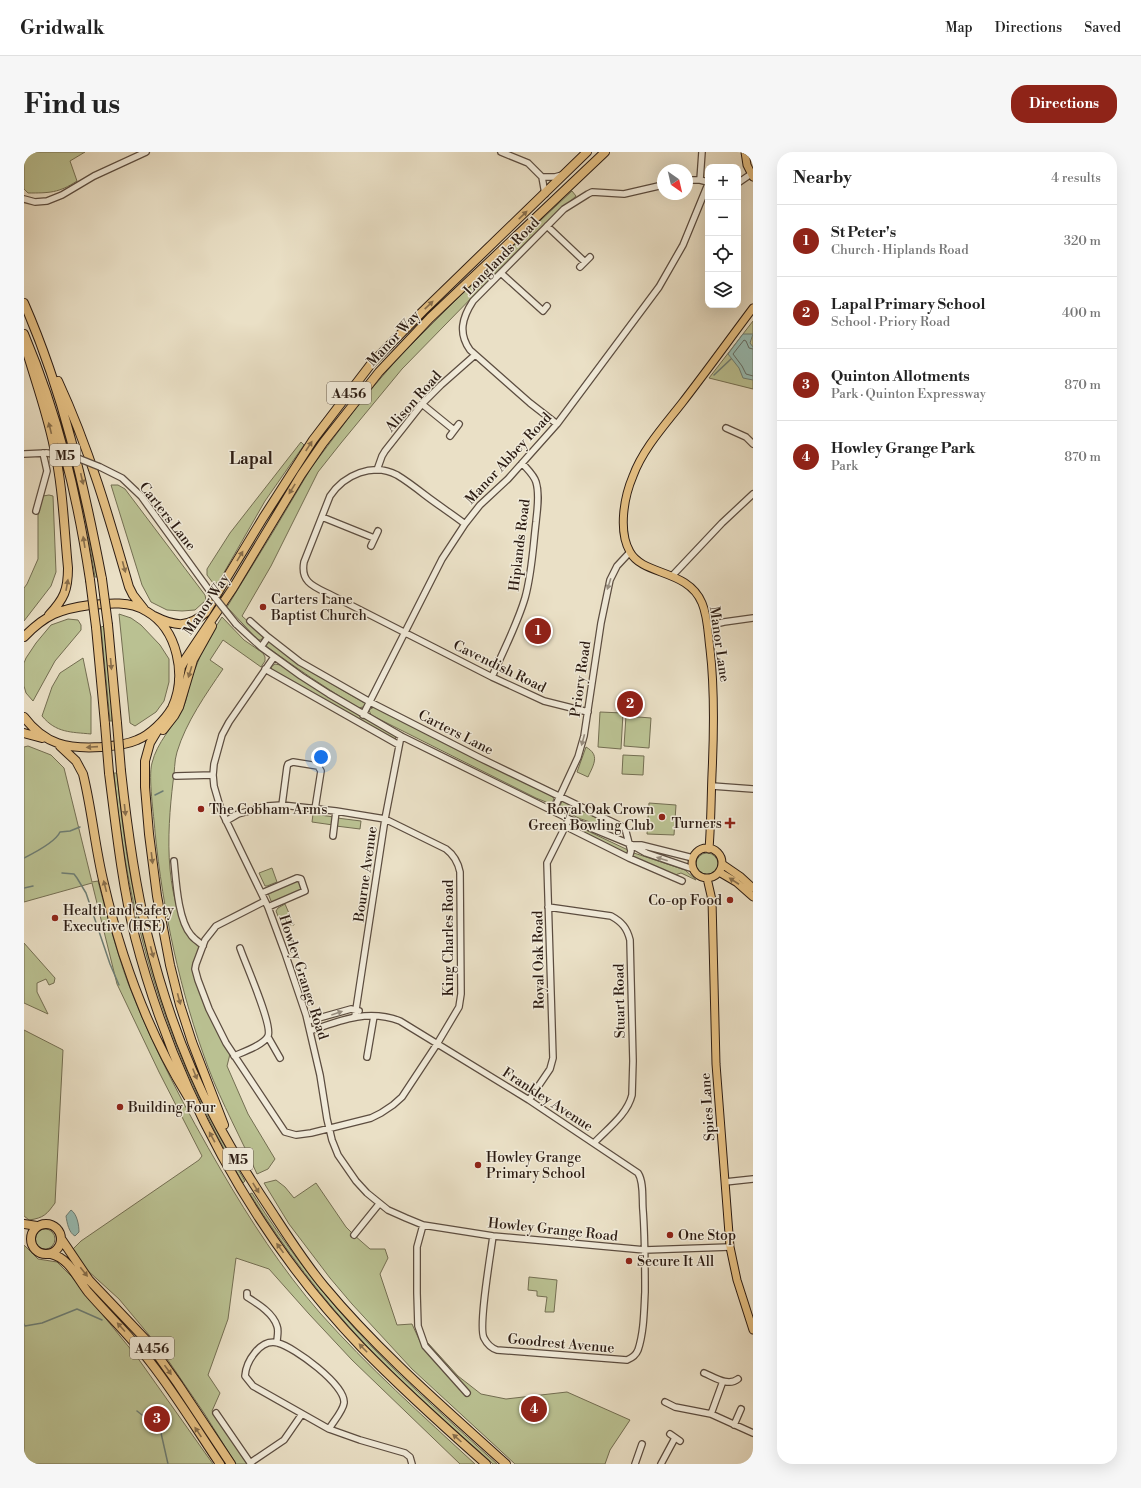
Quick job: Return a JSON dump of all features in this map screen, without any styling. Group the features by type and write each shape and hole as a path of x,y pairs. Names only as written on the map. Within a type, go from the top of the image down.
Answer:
{"highway":[{"name":"Manor Way","path":"154,616 176,625 185,624 196,620 206,612 263,518 313,440 371,364 423,311 587,152"},
{"name":"Manor Way","path":"179,678 181,667 186,658 233,588 301,475 323,443 379,372 430,318 605,152"},
{"name":"M5","path":"24,303 42,348 68,428 90,513 102,579 108,625 121,772 128,834 138,894 156,967 177,1030 201,1089 215,1118 234,1151 289,1239 324,1286 370,1337 419,1385 506,1464"},
{"name":"M5","path":"24,334 47,392 58,428 81,523 96,627 109,773 127,898 139,950 165,1031 204,1122 246,1197 279,1247 318,1298 360,1346 409,1394 486,1464"},
{"path":"24,342 54,446 59,470 68,568 68,582 66,591 57,606 24,637"},
{"path":"42,348 74,418 100,487 129,587 133,595 146,611"},
{"path":"148,750 174,716 179,707 193,660 233,588"},
{"path":"47,617 62,611 99,604 126,604 146,611 154,616 164,626 172,639 176,652 179,678 175,700 152,738 145,761 149,834 157,896 170,965 192,1042 234,1151"},
{"path":"24,717 32,727 45,738"},
{"path":"24,733 45,738 58,744 81,748 130,743 142,738 165,718"},
{"path":"58,744 72,756 83,774 104,884 118,936 148,1020 171,1067 204,1122"},
{"path":"24,1224 36,1226 43,1224 53,1225 58,1230 62,1240 56,1250 50,1254 38,1252 27,1240 36,1226"},
{"name":"A456","path":"62,1240 90,1280 149,1343 231,1464"},
{"name":"A456","path":"50,1254 56,1255 66,1262 89,1292 153,1364 220,1464"}],"main road":[{"path":"745,152 747,165 752,175"},
{"path":"630,552 624,536 624,515 633,474 643,456 661,430 753,308"},
{"name":"Manor Lane","path":"630,552 634,558 644,564 687,584 694,590 703,605 707,626 714,698 709,849"},
{"path":"722,864 719,872 715,876 707,878 697,875 693,869 693,858 700,851 709,849 714,850 718,854 722,864 741,877 753,888"},
{"path":"719,872 736,882 753,897"},
{"name":"Spies Lane","path":"707,878 712,900 716,1064 730,1247 737,1280 750,1313 753,1330"}],"street":[{"path":"24,199 34,202 47,202 94,176 146,152"},
{"path":"501,152 528,163 542,177 545,194"},
{"path":"700,180 702,152"},
{"path":"542,177 555,177 565,174"},
{"path":"741,182 752,175"},
{"path":"693,180 705,182"},
{"name":"Longlands Road","path":"557,424 530,403 470,350 465,341 463,328 466,312 473,301 502,274 564,209 592,192 624,194 657,186"},
{"name":"Manor Abbey Road","path":"363,715 442,559 465,524 480,505 522,463 557,424 663,281 685,240 705,190"},
{"path":"547,226 585,262"},
{"path":"580,267 590,257"},
{"path":"502,274 541,313 547,306"},
{"name":"Alison Road","path":"378,470 385,451 422,404 441,385 476,355"},
{"path":"422,404 454,430"},
{"path":"450,436 459,424"},
{"path":"726,428 746,437 753,444"},
{"path":"36,511 47,471 45,453"},
{"name":"Carters Lane","path":"24,454 45,453 80,459 100,466 122,478 141,496 209,590 236,624 274,657 329,694 401,736 569,819 631,845 646,853 693,869"},
{"name":"Hiplands Road","path":"492,677 518,618 525,596 532,560 538,498 537,486 536,481 522,463"},
{"name":"Cavendish Road","path":"378,470 367,470 350,477 334,490 330,496 304,562 302,570 304,576 313,585 492,677 544,701 566,708 588,712"},
{"path":"378,470 397,475 465,524"},
{"path":"672,576 722,523 753,494"},
{"path":"322,517 374,538"},
{"path":"371,546 378,531"},
{"name":"Priory Road","path":"553,811 578,757 584,736 595,657 606,594 610,580 617,566 630,552"},
{"path":"707,626 753,618"},
{"name":"Carters Lane","path":"250,620 268,638 300,662 370,702 480,758 625,828 631,845"},
{"path":"261,647 268,638"},
{"name":"Howley Grange Road","path":"274,657 265,668 222,735 215,755 213,775 217,800 262,893 285,953 308,1021 320,1074 329,1128 335,1148 343,1164 356,1182 379,1204 395,1214 423,1225 493,1236 645,1250 730,1247"},
{"path":"265,668 399,745"},
{"name":"Bourne Avenue","path":"355,1016 385,819 401,736"},
{"path":"282,805 287,767 288,764 293,762 318,766 322,771 316,809"},
{"path":"176,776 213,775"},
{"path":"712,786 753,789"},
{"name":"King Charles Road","path":"226,821 238,814 254,809 282,805 336,811 385,819 446,849 452,854 460,872 461,1001 437,1044 402,1097 393,1106 371,1118 311,1133 296,1134 285,1132 234,1056"},
{"path":"333,836 336,811"},
{"name":"Royal Oak Road","path":"529,1100 550,1069 552,1058 547,863 569,819"},
{"path":"565,826 629,858 681,879"},
{"path":"629,858 631,845"},
{"name":"Carters Lane","path":"631,845 641,845 693,858"},
{"path":"174,861 178,900 187,929 191,936 203,946"},
{"name":"Howley Grange Road","path":"262,893 297,878 301,879 306,889 268,907"},
{"path":"265,901 216,926 208,934 196,964 198,980 215,1022 234,1056 252,1048 268,1038"},
{"name":"Stuart Road","path":"548,907 611,916 620,921 624,926 630,940 632,1095 631,1100 624,1112 594,1143"},
{"path":"240,948 268,1024 268,1038 280,1058"},
{"path":"308,1021 356,1009"},
{"name":"Frankley Avenue","path":"356,1009 366,1015"},
{"name":"Frankley Avenue","path":"310,1031 355,1016 366,1015 392,1018 400,1021 529,1100 629,1166 640,1177 645,1250"},
{"path":"368,1057 374,1016"},
{"path":"725,1182 753,1179"},
{"path":"354,1235 379,1204"},
{"path":"423,1225 417,1247 416,1293 418,1326 425,1346 467,1393"},
{"name":"Goodrest Avenue","path":"493,1236 482,1333 491,1348 497,1350 627,1360 632,1358 638,1351 643,1323 645,1250"},
{"path":"247,1293 247,1297 261,1306 274,1320 278,1327 277,1342"},
{"path":"329,1429 344,1402 344,1397 337,1387 319,1367 277,1342 268,1343 261,1346 254,1354 246,1368 245,1376 253,1386 329,1429 404,1453 410,1457 412,1464"},
{"path":"704,1373 724,1381 731,1382 738,1379"},
{"path":"711,1414 724,1381"},
{"path":"665,1402 675,1406 711,1414 753,1433"},
{"path":"734,1425 741,1409"},
{"path":"216,1413 251,1463 284,1440 302,1414"},
{"path":"661,1464 678,1439 670,1434"},
{"path":"635,1464 642,1444"}],"green space":[{"path":"24,152 85,152 70,161 77,181 54,192 28,193 24,189"},
{"path":"572,191 576,196 530,238 402,369 318,472 271,566 242,616 264,636 261,640 258,640 227,607 311,468 362,400 399,357 462,294"},
{"path":"753,321 753,389 709,378"},
{"path":"301,442 304,445 265,501 218,583 213,583 207,575 207,569 230,533"},
{"path":"111,485 118,485 125,489 205,595 206,600 195,610 167,610 151,602 142,585"},
{"path":"43,496 53,496 56,572 51,586 24,621 24,588 38,559 38,515"},
{"path":"83,505 97,577 95,577"},
{"path":"119,614 131,618 141,625 160,645 169,659 169,682 164,701 156,712 135,726 130,723"},
{"path":"222,617 244,640 263,653 265,661 261,667 223,640 210,660 223,669 203,698 191,719 176,755 169,824 170,869 173,892 179,913 188,932 200,948 193,968 207,1011 230,1054 227,1066 248,1114 275,1159 268,1169 257,1174 213,1081 198,1039 181,981 168,921 158,862 151,787 151,769 154,755 161,741 183,708 190,682 201,653"},
{"path":"68,619 78,620 81,625 81,630 55,661 33,701 26,693 24,686 24,663 26,658 51,625"},
{"path":"104,626 112,721 110,721 101,627"},
{"path":"271,642 301,666 366,704 359,708 335,693 266,646 266,643"},
{"path":"83,658 91,697 91,734 58,729 47,722 42,716 52,687 60,673"},
{"path":"275,664 280,665 345,707 396,736 395,740 280,676 272,670 271,667"},
{"path":"374,707 535,787 554,799 551,804 536,798 371,715 369,710"},
{"path":"600,712 623,713 621,749 598,747"},
{"path":"626,716 651,718 649,748 624,746"},
{"path":"28,746 51,755 64,768 92,882 98,881 128,983 159,1055 183,1102 243,1207 280,1262 306,1296 338,1333 376,1372 475,1464 460,1464 352,1360 269,1269 236,1258 228,1319 208,1375 220,1393 212,1411 247,1464 236,1464 204,1413 159,1347 119,1299 87,1270 73,1249 81,1241 199,1160 202,1156 159,1072 117,984 92,883 24,902 24,747"},
{"path":"586,747 593,753 594,757 594,764 588,777 577,772"},
{"path":"623,755 644,756 643,775 622,774"},
{"path":"114,773 117,773 124,836 135,898 153,972 192,1080 208,1114 245,1181 243,1183 216,1134 193,1085 172,1035 155,986 129,883 120,829"},
{"path":"562,801 623,831 623,833 581,819 559,809"},
{"name":"Royal Oak Crown Green Bowling Club","path":"649,803 676,805 674,835 647,834"},
{"path":"313,814 334,817 333,825 312,822"},
{"path":"337,818 361,821 360,829 336,826"},
{"path":"573,824 628,850 627,854 570,827"},
{"path":"634,853 685,870 696,880 681,873 675,875 631,858"},
{"path":"703,853 711,853 718,860 718,868 711,875 703,875 696,868 696,860"},
{"path":"272,868 277,882 265,886 259,873"},
{"path":"298,881 300,882 302,890 274,903 271,901 268,893"},
{"path":"285,904 294,925 281,924 276,911"},
{"path":"24,943 55,978 54,983 49,985 46,979 37,983 37,992 48,1014 24,1003"},
{"path":"24,1030 63,1050 55,1203 45,1215 29,1220 24,1216"},
{"path":"276,1180 285,1187 294,1198 316,1183 346,1227 354,1235 370,1249 385,1249 388,1258 380,1274 397,1325 412,1324 423,1348 428,1343 458,1376 481,1394 506,1399 567,1392 630,1420 610,1450 605,1464 515,1464 412,1369 330,1278 289,1224 264,1183"},
{"path":"252,1193 307,1272 354,1328 433,1406 497,1464 493,1464 428,1406 381,1361 350,1328 304,1272 276,1234 250,1194"},
{"path":"45,1229 52,1232 55,1239 52,1246 45,1249 38,1246 35,1239 38,1232"},
{"path":"24,1245 38,1259 57,1262 72,1277 137,1357 213,1464 24,1464"},
{"path":"529,1277 557,1280 554,1312 545,1312 547,1297 537,1296 537,1291 528,1290"}],"water":[{"path":"743,334 753,334 750,343 753,347 753,380 743,378 739,368 728,354"},
{"path":"71,1210 76,1217 79,1226 79,1232 75,1236 70,1230 66,1216"}],"waterway":[{"path":"714,375 731,359"},
{"path":"155,795 163,791"},
{"path":"24,858 49,843 60,832 70,831 80,827"},
{"path":"62,873 74,874 86,893 110,964 119,985"},
{"path":"24,888 33,886"},
{"path":"24,1324 25,1326 42,1323 77,1309 102,1320"},
{"path":"137,1411 161,1430"},
{"path":"161,1433 168,1464"}],"place":[{"name":"Carters Lane Baptist Church","path":"263,607"},
{"name":"St Peter's","path":"538,631"},
{"name":"Lapal Primary School","path":"630,704"},
{"name":"The Cobham Arms","path":"201,809"},
{"name":"Royal Oak Crown Green Bowling Club","path":"662,817"},
{"name":"Turners","path":"730,823"},
{"name":"Co-op Food","path":"730,900"},
{"name":"Health and Safety Executive (HSE)","path":"55,918"},
{"name":"Building Four","path":"120,1107"},
{"name":"Howley Grange Primary School","path":"478,1165"},
{"name":"One Stop","path":"670,1235"},
{"name":"Secure It All","path":"629,1261"},
{"name":"Howley Grange Park","path":"534,1409"},
{"name":"Quinton Allotments","path":"157,1419"}],"district":[{"name":"Lapal","path":"251,458"}]}
